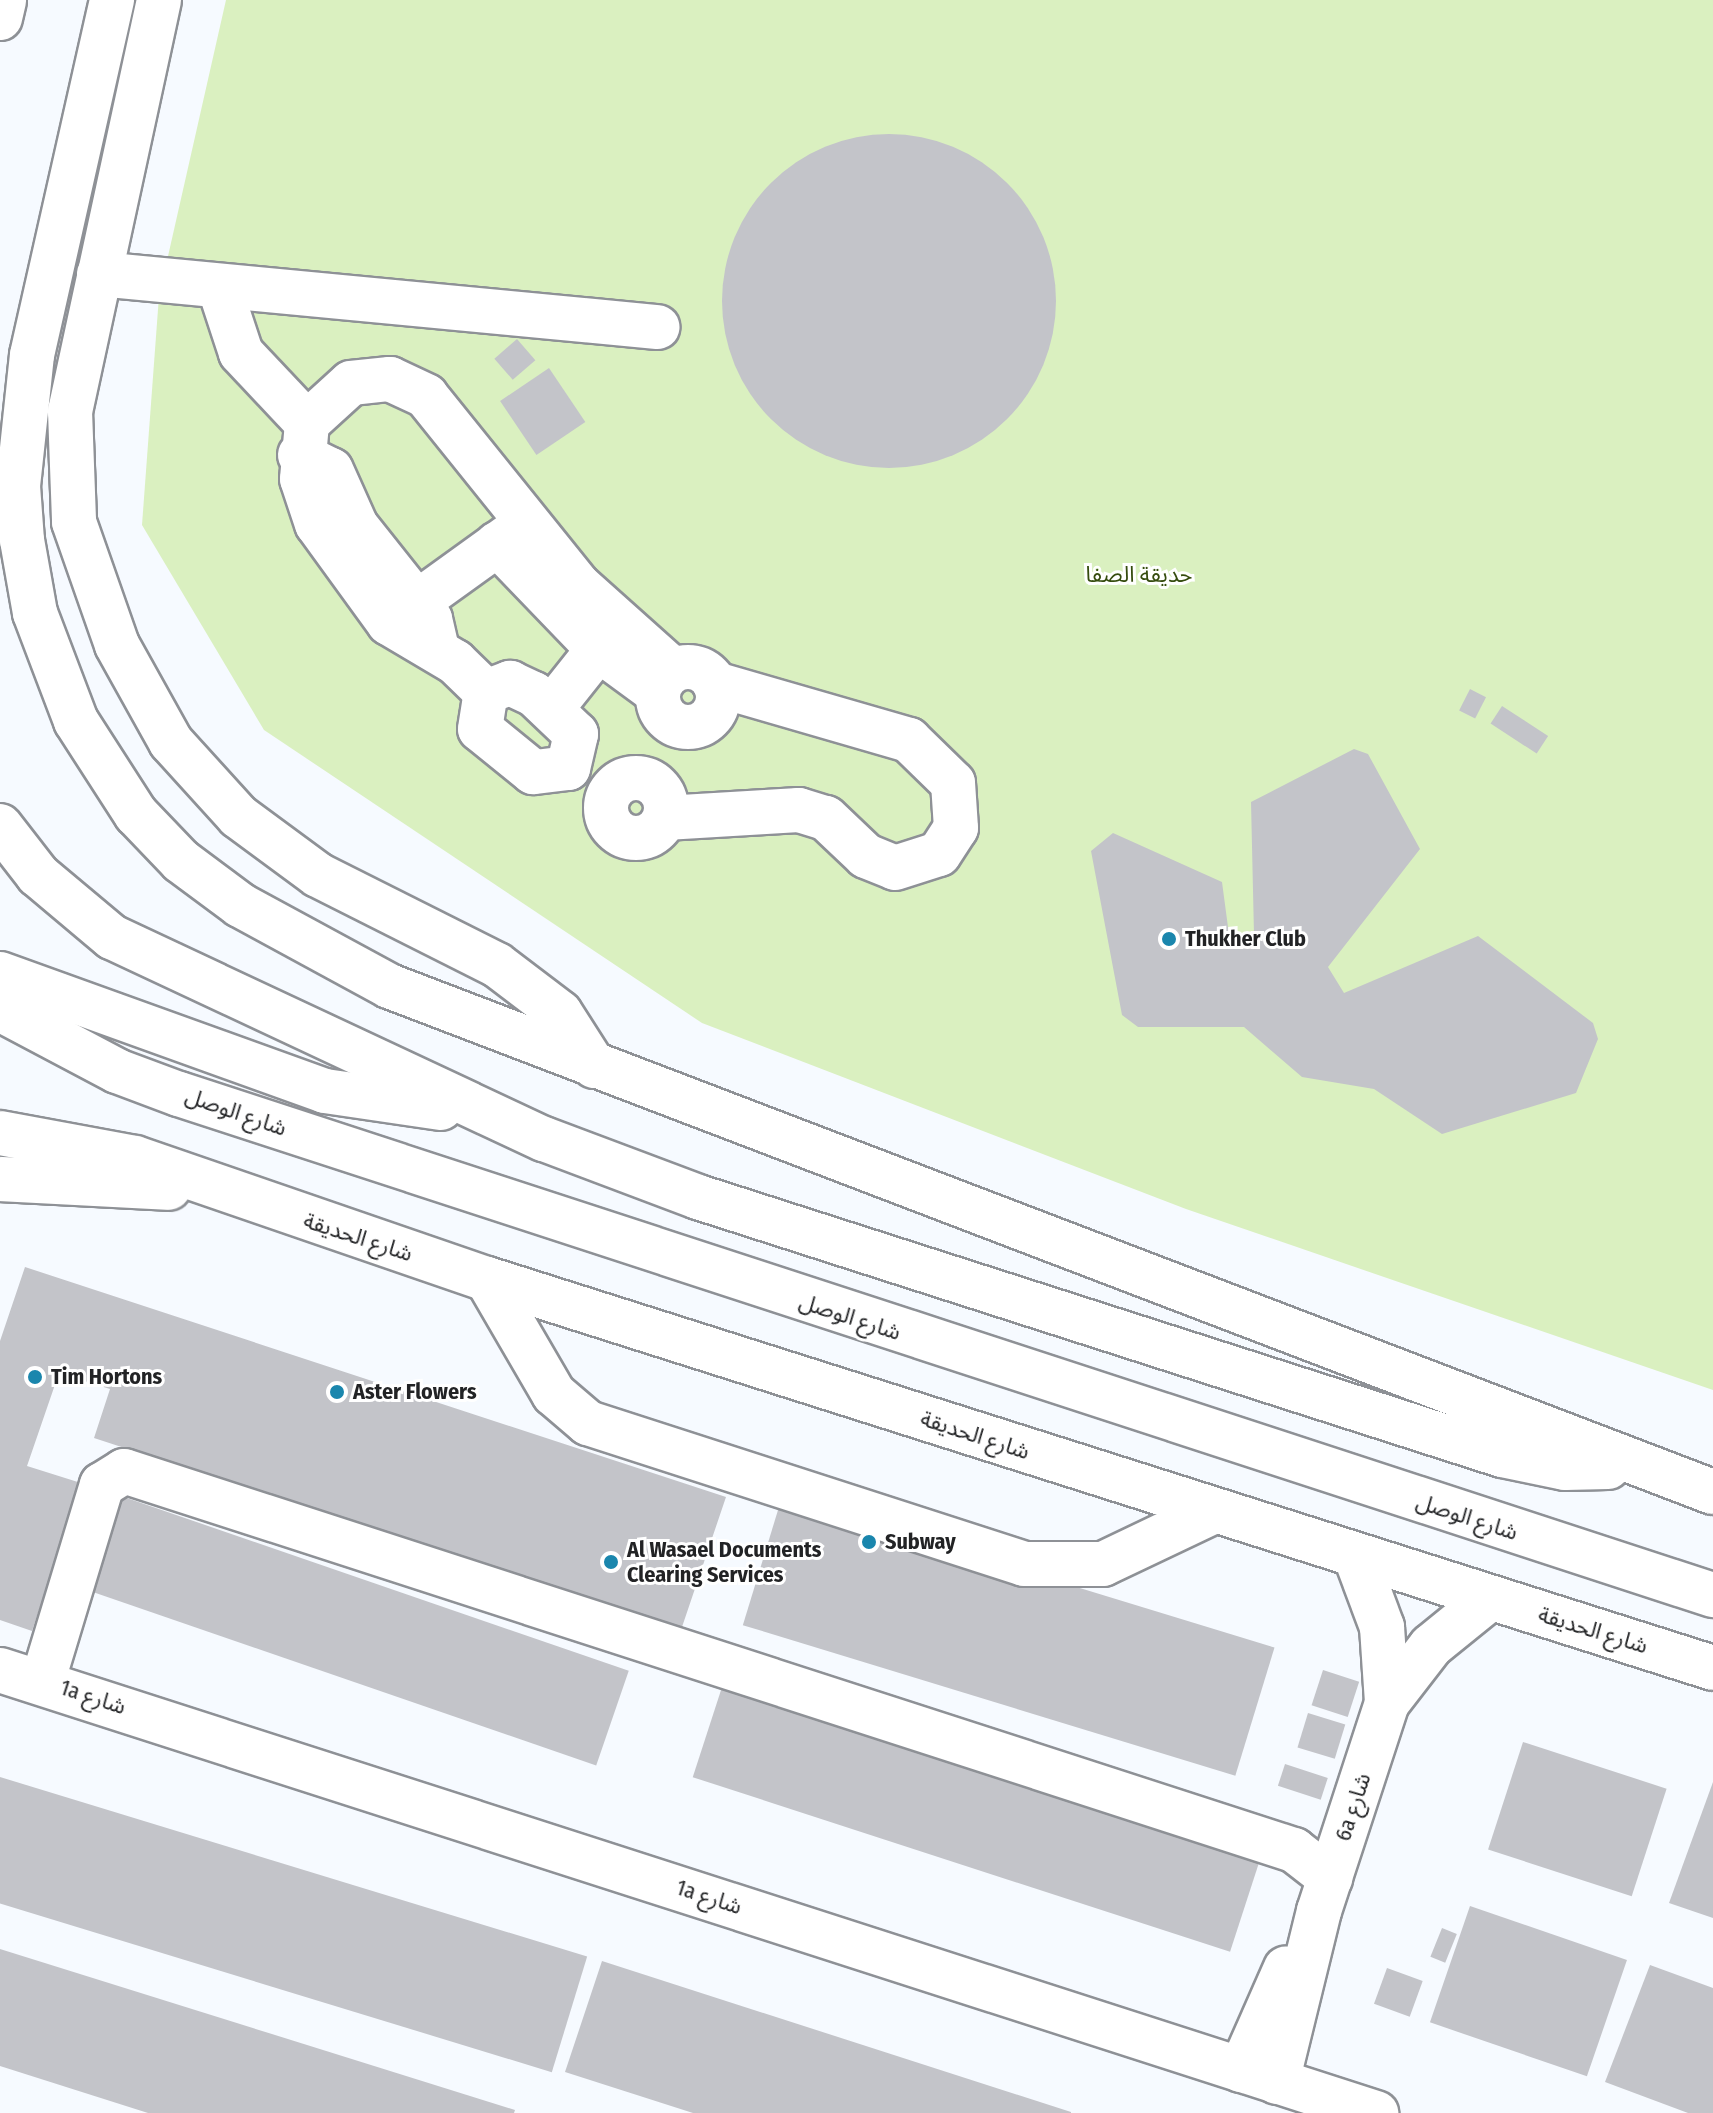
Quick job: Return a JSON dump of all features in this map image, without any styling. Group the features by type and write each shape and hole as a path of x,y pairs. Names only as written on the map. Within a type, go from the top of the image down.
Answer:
{"main road":[{"path":"0,18 4,0"},
{"path":"100,0 100,47"},
{"path":"112,0 32,355 18,486 35,613 76,721 136,814 240,905 389,986 1630,1464 1713,1492"},
{"path":"159,0 70,411 72,508 117,645 151,711 203,781 267,840 318,875 497,965 560,1013 594,1066"},
{"path":"99,274 220,289 657,327"},
{"path":"220,289 241,353 304,439 331,470 342,535 402,613 435,629 437,650 486,692"},
{"path":"304,439 351,383 409,386 439,411 511,534 667,695"},
{"path":"402,613 511,534"},
{"path":"551,709 608,637"},
{"path":"701,670 715,684 909,740 953,783 956,828 939,854 895,868 866,856 826,818 799,810 665,818 638,838 609,820 614,787 647,779 667,695 701,670"},
{"path":"510,683 551,709 578,746 568,768 545,775 480,729 486,692 510,683"},
{"path":"0,826 38,875 112,937 468,1108 698,1197 1502,1455 1565,1468 1630,1464"},
{"path":"0,974 325,1091 468,1108"},
{"name":"شارع الوصل","path":"0,1009 117,1071 179,1094 734,1279 1713,1595"},
{"path":"0,1133 90,1144 239,1198"},
{"path":"0,1179 239,1198"},
{"name":"شارع الحديقة","path":"239,1198 1356,1557 1713,1668"},
{"path":"487,1279 554,1394 588,1423 1024,1564 1103,1564 1214,1511"},
{"path":"43,1680 102,1485 124,1471 1294,1850 1324,1894"},
{"name":"6a شارع","path":"1356,1557 1382,1627 1387,1703"},
{"name":"6a شارع","path":"1259,2076 1324,1894 1387,1703 1431,1646 1490,1598"},
{"name":"1a شارع","path":"0,1670 43,1680 1376,2113"}],"green space":[{"name":"حديقة الصفا","path":"226,0 1713,0 1713,1390 1186,1209 702,1023 264,730 142,525 159,296"}],"building":[{"path":"889,134 922,138 953,147 982,162 1007,183 1028,208 1043,237 1052,268 1056,301 1052,334 1043,365 1028,394 1007,419 982,440 953,455 922,464 889,468 856,464 825,455 796,440 771,419 750,394 735,365 726,334 722,301 726,268 735,237 750,208 771,183 796,162 825,147 856,138"},
{"path":"517,339 535,360 513,380 494,359"},
{"path":"549,368 585,422 536,455 500,401"},
{"path":"1470,689 1486,697 1475,719 1459,710"},
{"path":"1502,706 1548,736 1537,754 1491,724"},
{"name":"Thukher Club","path":"1354,749 1368,754 1420,849 1328,967 1344,993 1478,936 1593,1023 1598,1039 1576,1093 1442,1134 1374,1089 1302,1077 1244,1027 1138,1027 1122,1015 1091,851 1113,833 1222,882 1230,942 1254,935 1251,802"},
{"path":"25,1267 726,1497 681,1630 94,1438 110,1389 59,1373 27,1466 81,1483 32,1631 0,1620 0,1341"},
{"path":"121,1496 629,1671 596,1765 88,1591"},
{"path":"782,1497 1274,1648 1235,1776 743,1625"},
{"path":"1323,1670 1359,1682 1348,1717 1312,1705"},
{"path":"723,1684 1260,1859 1230,1952 693,1777"},
{"path":"1308,1713 1345,1724 1335,1759 1297,1747"},
{"path":"1523,1742 1667,1789 1632,1896 1488,1849"},
{"path":"1285,1764 1328,1778 1321,1800 1278,1786"},
{"path":"0,1777 587,1957 552,2072 0,1904"},
{"path":"1713,1782 1713,1918 1669,1903"},
{"path":"1470,1906 1627,1960 1587,2076 1430,2022"},
{"path":"1442,1928 1457,1934 1445,1963 1430,1957"},
{"path":"0,1949 515,2110 514,2113 148,2113 0,2066"},
{"path":"602,1961 1071,2113 693,2113 565,2072"},
{"path":"1650,1965 1713,1988 1713,2113 1688,2113 1605,2082"},
{"path":"1387,1968 1423,1981 1410,2017 1374,2004"}],"place":[{"name":"Thukher Club","path":"1169,939"},
{"name":"Tim Hortons","path":"35,1377"},
{"name":"Aster Flowers","path":"337,1392"},
{"name":"Subway","path":"869,1542"},
{"name":"Al Wasael Documents Clearing Services","path":"611,1562"}]}
